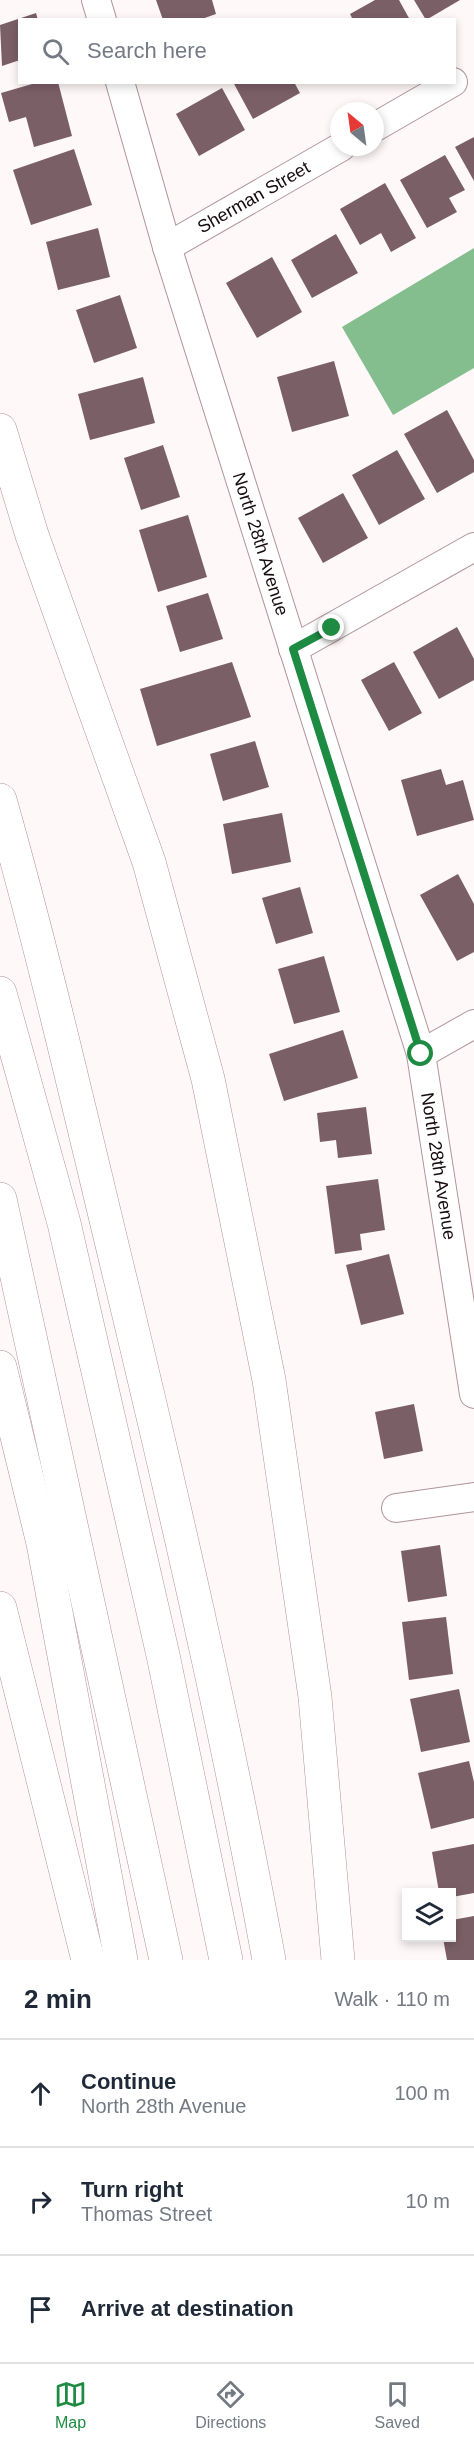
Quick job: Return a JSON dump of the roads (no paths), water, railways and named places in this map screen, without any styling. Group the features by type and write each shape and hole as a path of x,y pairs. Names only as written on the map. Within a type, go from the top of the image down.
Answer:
{"highway":[{"path":"0,430 32,535 149,862 208,1079 269,1380 315,1697 338,1960"},
{"path":"0,800 35,924 171,1492 250,1853 270,1960"},
{"path":"0,993 64,1223 163,1655 226,1960"},
{"path":"0,1199 166,1960"},
{"path":"0,1367 43,1543 121,1960"},
{"path":"0,1608 88,1960"}],"street":[{"path":"96,0 101,18"},
{"path":"456,81 474,70"},
{"name":"North 28th Avenue","path":"121,84 167,247 421,1054 474,1394"},
{"path":"384,122 450,84"},
{"name":"Sherman Street","path":"167,247 330,153"},
{"path":"293,649 474,547"},
{"path":"421,1054 474,1024"},
{"path":"396,1508 474,1497"}]}
